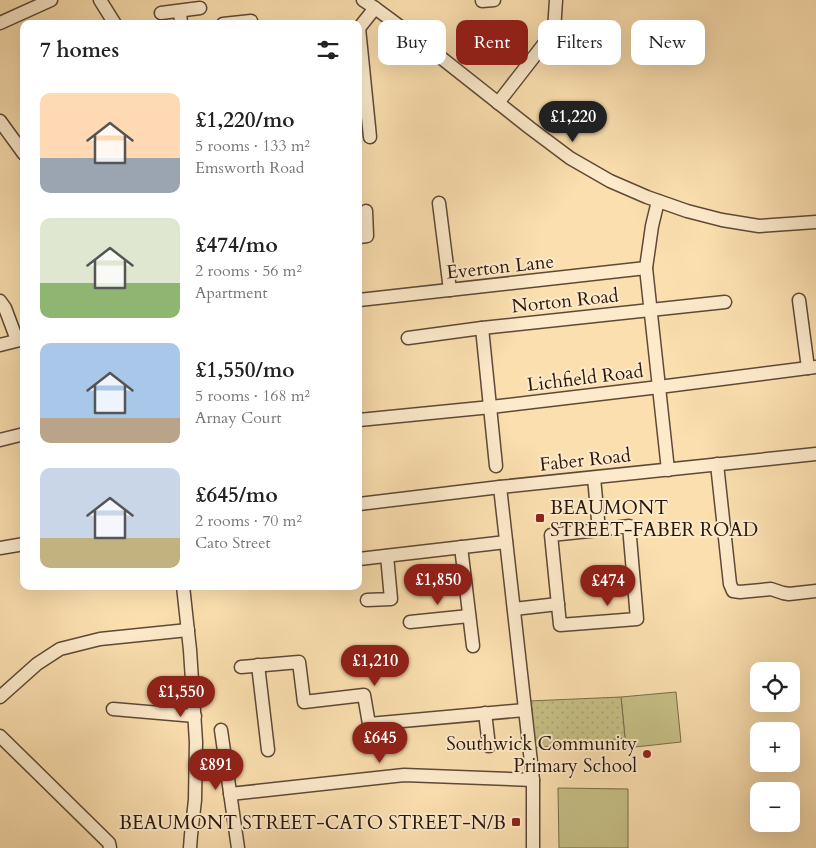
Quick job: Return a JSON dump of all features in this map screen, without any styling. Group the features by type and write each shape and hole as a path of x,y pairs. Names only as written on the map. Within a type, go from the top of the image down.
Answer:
{"street":[{"path":"0,23 51,0"},
{"path":"100,0 112,20"},
{"path":"363,0 425,45 570,158 610,181 658,201 722,220 759,226 816,222"},
{"path":"498,103 554,31 556,0"},
{"path":"161,13 180,17 200,8"},
{"path":"362,24 375,8"},
{"path":"362,58 370,137"},
{"path":"0,121 20,148"},
{"path":"658,201 646,268 668,470"},
{"path":"440,203 450,290"},
{"path":"362,237 367,236 366,211"},
{"name":"Everton Lane","path":"362,300 646,268"},
{"path":"799,300 812,368"},
{"path":"0,301 20,340 0,345"},
{"name":"Norton Road","path":"408,338 482,328 725,302"},
{"path":"482,328 496,466"},
{"name":"Lichfield Road","path":"362,420 659,388 812,368"},
{"path":"0,440 20,435"},
{"name":"Faber Road","path":"362,504 500,487 816,454"},
{"path":"717,464 730,584 733,591 771,589 789,594 816,591"},
{"path":"594,478 599,530"},
{"path":"500,487 533,780 533,848"},
{"path":"629,526 637,619 560,625 551,536 599,530 629,526"},
{"path":"362,559 506,542"},
{"path":"0,548 20,545"},
{"path":"462,547 473,646"},
{"path":"367,600 392,599 387,556"},
{"path":"183,590 196,742 195,800 190,848"},
{"path":"514,609 558,604"},
{"path":"410,622 469,616"},
{"path":"0,697 37,664 60,649 100,639 188,630"},
{"path":"241,667 299,662 304,702 364,695 369,724 526,710"},
{"path":"258,665 268,750"},
{"path":"113,709 194,716"},
{"path":"485,713 489,746"},
{"path":"220,730 238,848"},
{"path":"0,736 109,843 110,848"},
{"path":"230,794 404,775 533,780"}],"shaded area":[{"path":"676,692 681,742 626,748 621,697"},
{"path":"621,697 625,738 535,748 529,701"},
{"path":"558,788 628,789 628,848 559,848"}],"place":[{"name":"BEAUMONT STREET-FABER ROAD","path":"540,518"},
{"name":"Southwick Community Primary School","path":"647,754"},
{"name":"BEAUMONT STREET-CATO STREET-N/B","path":"516,822"}]}
